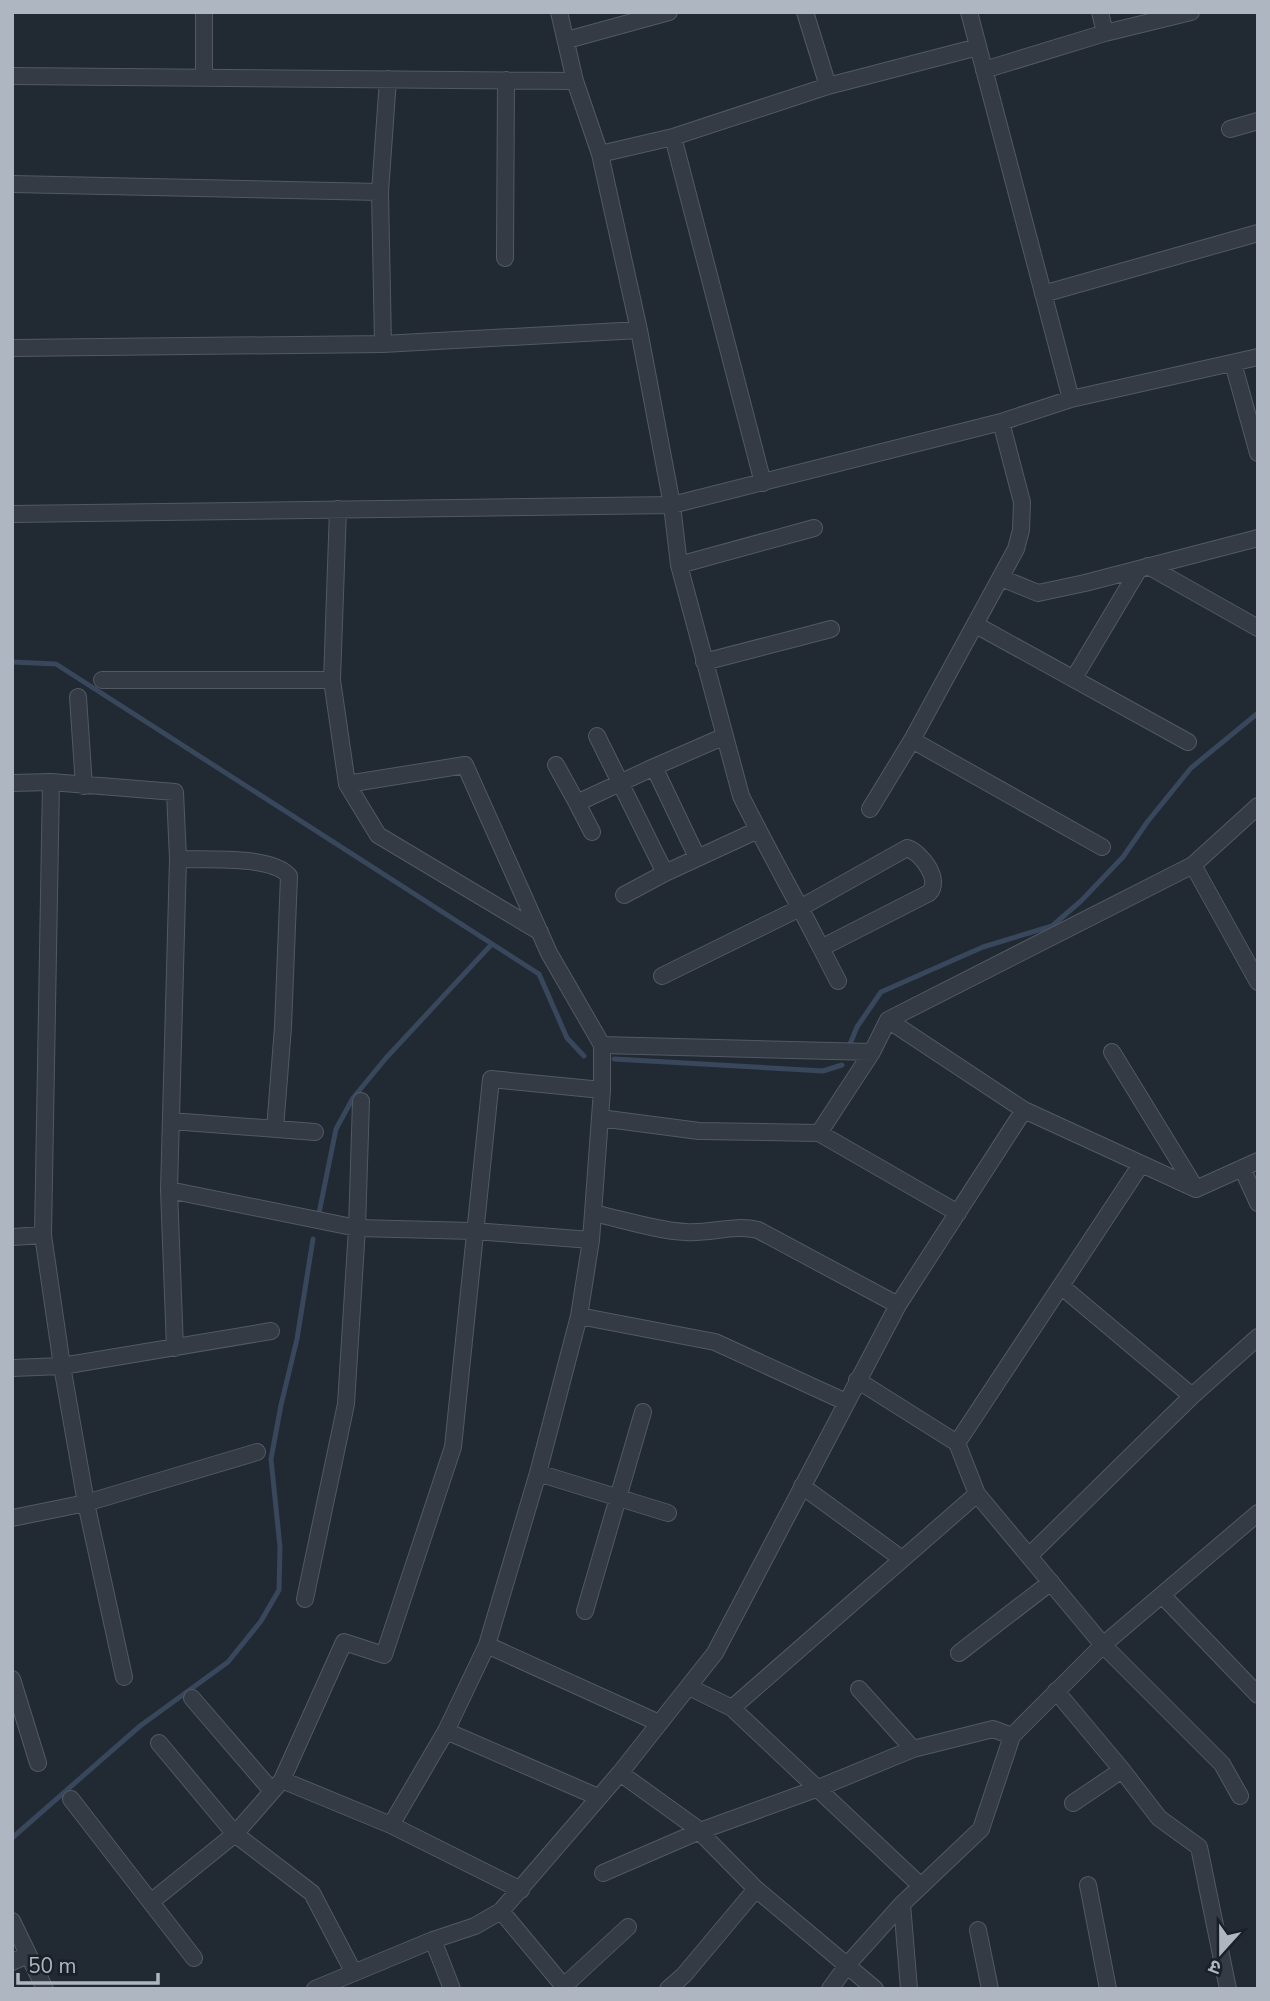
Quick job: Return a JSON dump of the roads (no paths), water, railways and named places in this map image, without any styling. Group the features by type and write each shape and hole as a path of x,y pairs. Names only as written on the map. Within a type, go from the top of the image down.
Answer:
{"street":[{"path":"204,12 204,78"},
{"path":"559,12 575,80 600,154 639,330 672,505 678,565 741,796 838,981"},
{"path":"567,40 669,12"},
{"path":"805,12 828,86"},
{"path":"968,12 1071,399"},
{"path":"1100,12 1105,33"},
{"path":"984,70 1105,33 1191,12"},
{"path":"600,154 673,137 828,86 978,47"},
{"path":"12,76 575,80"},
{"path":"383,344 380,192 388,79"},
{"path":"505,258 506,80"},
{"path":"1230,129 1258,121"},
{"path":"673,137 763,483"},
{"path":"12,184 380,192"},
{"path":"1043,294 1258,233"},
{"path":"12,348 383,344 639,330"},
{"path":"12,514 672,505 1001,422 1071,399 1258,357"},
{"path":"1233,363 1258,453"},
{"path":"870,809 912,740 1016,549 1021,530 1022,502 1001,422"},
{"path":"338,509 332,680 347,783 378,835 540,932"},
{"path":"678,565 814,528"},
{"path":"1000,578 1038,593 1258,538"},
{"path":"1144,568 1258,628"},
{"path":"1074,678 1144,568"},
{"path":"976,625 1188,743"},
{"path":"704,662 831,629"},
{"path":"102,680 332,680"},
{"path":"78,697 84,786"},
{"path":"597,736 665,873"},
{"path":"577,803 724,736"},
{"path":"912,740 1102,847"},
{"path":"347,783 465,765 549,953 602,1045 600,1118 591,1240 579,1316 538,1473 487,1645 446,1731 391,1825"},
{"path":"556,765 593,832"},
{"path":"654,767 697,857"},
{"path":"51,782 43,1235 86,1503 124,1677"},
{"path":"12,783 51,782 175,792 178,859 169,1190 175,1348"},
{"path":"819,1133 872,1052 888,1020 1193,865 1258,806"},
{"path":"624,895 697,857 758,830"},
{"path":"662,976 800,908 907,848 919,853 934,881 934,888 929,893 821,948"},
{"path":"178,859 260,862 284,870 289,876 283,1027 275,1129"},
{"path":"1193,865 1258,982"},
{"path":"888,1020 1024,1110 1140,1166 1196,1189 1258,1161"},
{"path":"602,1045 872,1052"},
{"path":"1112,1052 1196,1189"},
{"path":"152,1901 235,1834 277,1785 344,1642 384,1655 453,1447 491,1079 601,1090"},
{"path":"305,1599 346,1404 357,1228 361,1101"},
{"path":"315,1989 348,1980 433,1940 475,1927 501,1911 620,1773 715,1653 898,1306 1024,1110"},
{"path":"600,1118 707,1131 819,1133 958,1213"},
{"path":"171,1121 315,1132"},
{"path":"957,1443 1140,1166"},
{"path":"1242,1168 1258,1203"},
{"path":"169,1190 357,1228 474,1231 591,1240"},
{"path":"593,1213 683,1233 734,1228 758,1230 898,1306"},
{"path":"12,1237 43,1235"},
{"path":"1061,1286 1192,1396"},
{"path":"579,1316 709,1341 846,1402"},
{"path":"12,1368 62,1366 271,1331"},
{"path":"1029,1556 1192,1396 1258,1337"},
{"path":"857,1380 957,1443 977,1494 1103,1644 1222,1764 1240,1796"},
{"path":"584,1611 643,1412"},
{"path":"12,1518 86,1503 257,1452"},
{"path":"538,1473 668,1513"},
{"path":"802,1486 902,1559"},
{"path":"732,1708 977,1494"},
{"path":"830,1989 848,1964 902,1903 981,1829 1012,1736 1103,1644 1258,1513"},
{"path":"959,1653 1051,1582"},
{"path":"1162,1595 1258,1695"},
{"path":"487,1645 659,1723"},
{"path":"12,1679 38,1763"},
{"path":"689,1687 732,1708 921,1886"},
{"path":"859,1689 913,1749"},
{"path":"1056,1691 1159,1818 1199,1847 1228,1989"},
{"path":"192,1698 277,1785 391,1825 521,1890"},
{"path":"603,1873 700,1831 816,1789 913,1749 993,1729 1012,1736"},
{"path":"446,1731 598,1797"},
{"path":"159,1743 235,1834 312,1893 348,1980"},
{"path":"1073,1803 1122,1770"},
{"path":"620,1773 700,1831 756,1889 875,1989"},
{"path":"71,1799 194,1958"},
{"path":"1088,1885 1108,1989"},
{"path":"668,1989 684,1975 756,1889"},
{"path":"902,1903 909,1989"},
{"path":"501,1911 565,1987 628,1927"},
{"path":"12,1922 45,1989"},
{"path":"978,1930 990,1989"},
{"path":"433,1940 452,1989"},
{"path":"12,1962 28,1955"}],"waterway":[{"path":"12,662 56,664 539,974 567,1038 584,1056"},
{"path":"850,1044 857,1027 881,992 983,947 1052,926 1081,901 1123,857 1191,768 1258,713"},
{"path":"319,1213 336,1129 353,1098 386,1058 491,945"},
{"path":"614,1059 823,1071 842,1065"},
{"path":"12,1838 140,1726 228,1662 261,1621 279,1590 280,1547 271,1459 297,1339 313,1239"}]}
